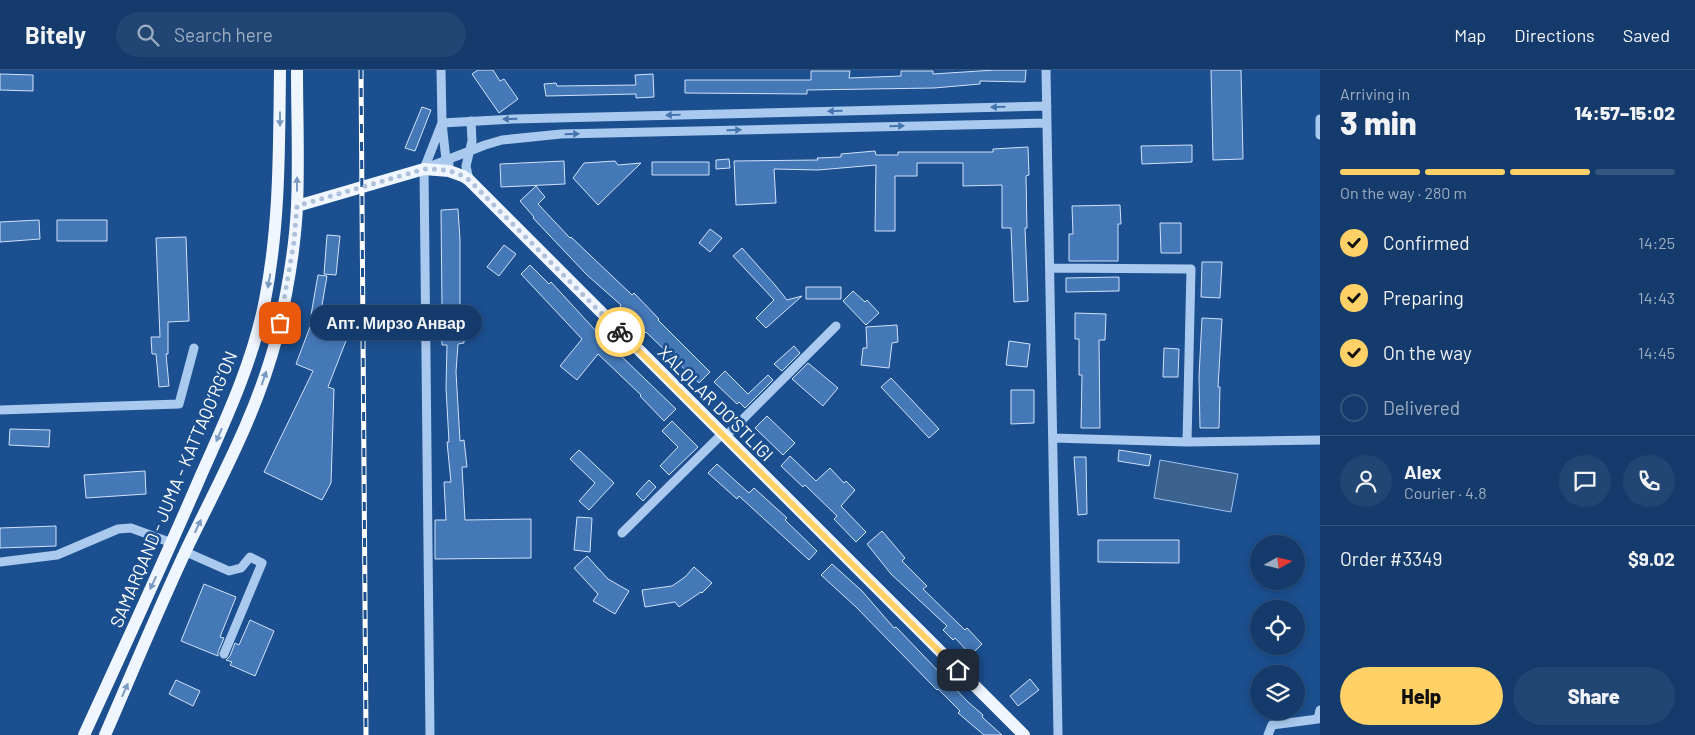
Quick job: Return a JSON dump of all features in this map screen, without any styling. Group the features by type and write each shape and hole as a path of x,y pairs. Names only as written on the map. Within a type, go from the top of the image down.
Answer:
{"main road":[{"name":"SAMARQAND - JUMA - KATTAQO‘RG‘ON","path":"84,735 172,543 240,385 252,352 265,300 273,257 278,213 280,70"},
{"name":"SAMARQAND - JUMA - KATTAQO‘RG‘ON","path":"105,735 239,438 269,362 283,308 294,242 297,206 297,70"},
{"name":"XALQLAR DO’STLIGI","path":"297,206 424,169 441,169 456,173 469,180 1024,735"}],"street":[{"path":"441,70 442,123 446,160 456,173"},
{"path":"1046,70 1058,735"},
{"path":"442,123 1046,106"},
{"path":"1320,119 1320,135"},
{"path":"469,180 466,166 472,141 471,121"},
{"path":"430,735 424,169 442,123"},
{"path":"424,169 502,140 561,134 1047,123"},
{"path":"1050,268 1191,270 1188,442"},
{"path":"622,533 836,326"},
{"path":"0,410 179,404 194,348"},
{"path":"1052,438 1188,442 1320,440"},
{"path":"0,562 58,555 118,530 131,528 172,543"},
{"path":"186,552 229,571 241,568 250,557 262,562 224,654"},
{"path":"1268,735 1272,725 1319,716"}],"water":[{"path":"1160,460 1238,474 1231,512 1154,498"}],"building":[{"path":"478,70 493,70 500,81 504,79 518,99 499,113 472,74"},
{"path":"1026,70 1025,82 980,81 980,84 934,88 807,90 807,94 685,93 685,80 811,80 811,71 850,71 849,78 901,76 901,71 933,71 933,74"},
{"path":"1211,70 1241,70 1243,159 1213,160"},
{"path":"0,74 33,75 33,91 0,90"},
{"path":"653,74 654,97 636,98 636,94 546,96 544,84 556,83 557,86 636,85 635,75"},
{"path":"422,107 431,110 415,151 405,148"},
{"path":"1192,145 1192,162 1142,164 1141,146"},
{"path":"1028,147 1029,175 1026,176 1027,228 1025,228 1028,301 1014,302 1011,228 1002,228 1002,185 963,186 963,163 917,163 917,176 895,176 895,231 875,231 876,165 818,170 774,169 776,203 736,205 734,161 818,160 817,158 841,157 841,154 875,151 876,155 898,155 898,152 993,152 993,149"},
{"path":"729,159 730,168 716,169 716,160"},
{"path":"564,161 565,184 501,187 500,164"},
{"path":"615,161 618,165 641,163 598,205 573,178 584,163"},
{"path":"652,162 709,162 709,175 652,175"},
{"path":"536,186 545,197 538,204 570,238 632,295 634,293 710,372 699,383 645,333 620,307 621,305 587,275 533,218 520,201"},
{"path":"1120,205 1121,224 1118,224 1118,261 1069,261 1069,234 1073,234 1072,206"},
{"path":"458,209 460,306 442,306 441,210"},
{"path":"39,220 40,239 0,242 0,222"},
{"path":"57,220 107,220 107,241 57,241"},
{"path":"1160,223 1181,223 1181,253 1161,253"},
{"path":"710,229 722,238 710,252 699,243"},
{"path":"327,235 340,236 336,275 324,274"},
{"path":"186,237 189,321 168,322 168,354 166,354 169,386 159,387 156,354 152,354 151,337 160,337 156,238"},
{"path":"504,245 516,254 499,276 487,267"},
{"path":"742,248 787,300 802,296 766,328 756,318 774,300 733,256"},
{"path":"1202,262 1222,262 1220,298 1201,297"},
{"path":"530,265 549,284 551,282 617,354 676,409 664,421 641,395 598,354 577,380 560,366 582,339 521,274"},
{"path":"318,275 327,276 320,317 311,315"},
{"path":"1119,277 1119,291 1066,292 1066,278"},
{"path":"806,287 841,287 841,299 806,299"},
{"path":"853,291 865,302 867,300 879,313 866,325 843,301"},
{"path":"1075,313 1106,314 1105,340 1099,340 1100,428 1081,428 1082,375 1079,375 1079,339 1075,339"},
{"path":"1202,318 1222,319 1218,387 1220,387 1219,428 1200,428 1199,376"},
{"path":"313,319 349,333 328,387 334,389 331,483 322,500 264,472 313,371 296,364"},
{"path":"463,323 464,343 458,344 456,372 460,441 464,440 467,467 462,467 465,520 531,519 531,558 435,559 435,520 446,520 444,482 451,482 447,442 449,442 446,388 447,345 442,345 441,324"},
{"path":"897,325 898,342 892,343 889,368 861,365 863,348 867,348 866,327"},
{"path":"1009,341 1030,344 1027,367 1006,365"},
{"path":"794,346 800,353 782,371 774,364"},
{"path":"1164,348 1179,349 1178,377 1163,377"},
{"path":"808,363 838,388 823,406 792,379"},
{"path":"725,371 748,394 768,375 773,380 745,408 739,402 737,404 714,382"},
{"path":"891,378 939,429 929,438 881,387"},
{"path":"1011,390 1034,390 1034,423 1011,424"},
{"path":"767,416 795,443 783,455 755,428"},
{"path":"672,421 698,447 669,475 660,466 678,447 662,431"},
{"path":"10,429 50,430 49,447 9,445"},
{"path":"579,450 614,483 589,510 579,501 595,483 570,459"},
{"path":"1119,450 1151,455 1149,466 1118,461"},
{"path":"790,456 816,481 830,468 844,483 846,481 855,490 841,506 866,532 856,542 834,519 837,516 805,485 803,487 781,466"},
{"path":"1074,457 1086,457 1087,514 1078,515"},
{"path":"717,464 749,493 754,488 787,518 785,520 817,551 809,560 739,496 737,499 708,473"},
{"path":"145,471 146,494 86,498 84,475"},
{"path":"649,480 656,487 643,501 636,494"},
{"path":"577,517 592,518 590,552 574,550"},
{"path":"56,526 56,546 0,548 0,528"},
{"path":"882,531 905,558 902,561 927,586 923,589 982,644 971,655 955,638 953,640 943,630 947,626 891,574 867,544"},
{"path":"1098,540 1179,540 1179,563 1098,562"},
{"path":"587,556 608,579 629,591 615,614 593,601 598,594 574,568"},
{"path":"832,564 862,591 894,628 896,627 968,702 983,715 982,717 1002,735 984,735 958,713 960,711 856,607 821,575"},
{"path":"694,567 712,583 702,593 679,607 675,602 645,607 642,590 672,586 685,577"},
{"path":"204,584 236,597 220,637 224,638 218,656 181,641"},
{"path":"250,620 274,631 255,676 230,665 232,662 226,660 230,656 235,643 239,645"},
{"path":"1030,679 1039,690 1018,706 1010,696"},
{"path":"176,680 200,691 193,706 169,694"}],"railway":[{"path":"361,70 366,735"}],"way so far":[{"path":"280,323 294,242 297,206 424,169 441,169 456,173 469,180 620,332"}],"place":[{"name":"Апт. Мирзо Анвар","path":"280,323"}],"route":[{"path":"620,332 958,670"}]}
